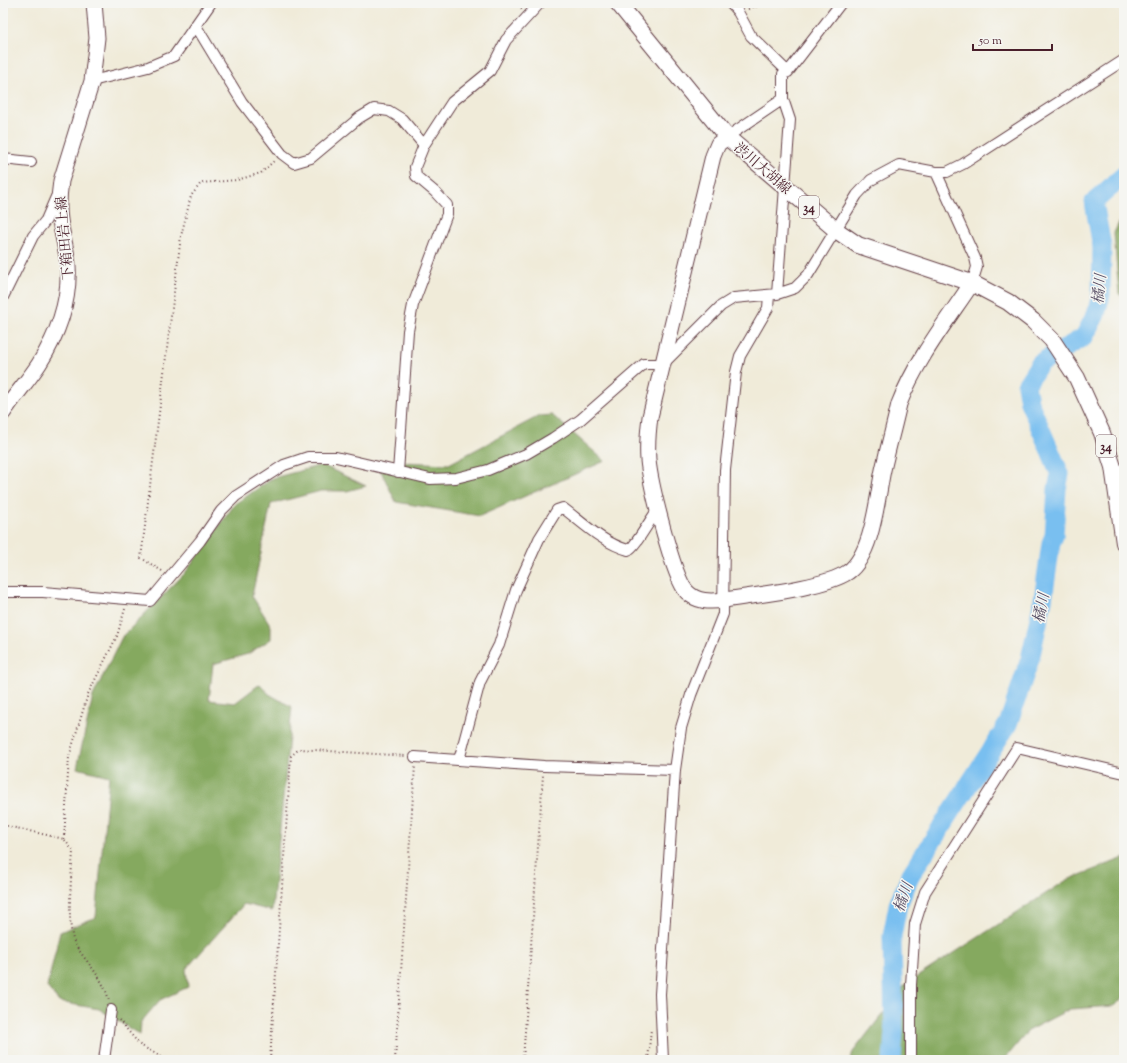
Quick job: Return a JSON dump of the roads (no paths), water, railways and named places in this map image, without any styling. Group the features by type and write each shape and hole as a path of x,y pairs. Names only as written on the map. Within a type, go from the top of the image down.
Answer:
{"main road":[{"name":"渋川大胡線","path":"621,4 727,137 836,230 858,244 972,283 1008,302 1034,321 1052,340 1077,378 1102,433 1113,467 1124,543"}],"street":[{"name":"下箱田岩上線","path":"3,413 39,364 51,342 65,305 68,264 60,220 59,191 61,180 92,80 97,38 94,3"},
{"path":"92,80 148,67 174,56 211,3"},
{"path":"398,472 408,331 413,305 447,214 447,205 435,192 416,176 415,167 424,145 452,102 490,71 506,40 540,3"},
{"path":"730,3 738,12 751,36 788,72"},
{"path":"663,1060 660,994 675,770 683,721 690,695 723,614 725,470 736,372 740,356 768,308 773,295 786,188 790,120 783,99 783,74 788,72 841,3"},
{"path":"196,26 242,102 282,154 294,163 311,158 359,118 374,109 388,111 402,119 424,145"},
{"path":"3,592 43,592 150,601 200,541 221,511 231,501 259,480 284,465 308,457 336,457 430,480 456,478 488,470 526,454 580,420 644,364 663,364 721,306 734,298 773,295 795,288 808,275 857,195 876,177 900,165 936,172 947,172 963,164 1124,60"},
{"path":"783,99 718,144 713,156 650,417 647,442 650,478 676,574 687,592 698,600 712,602 815,584 836,579 849,571 858,562 869,537 899,404 907,384 972,283 977,267 975,258 936,172"},
{"path":"3,159 31,162"},
{"path":"3,297 33,236 46,220 59,191"},
{"path":"459,760 480,682 499,645 516,590 539,539 557,510 563,508 599,536 619,548 628,550 634,547 650,518 659,508"},
{"path":"911,1060 911,985 915,924 925,892 1017,748 1124,773"},
{"path":"415,757 544,766 675,770"},
{"path":"104,1060 111,1010"}],"waterway":[{"name":"橘川","path":"892,1060 894,1032 892,936 898,905 911,874 1008,724 1030,659 1043,600 1051,543 1054,536 1057,489 1060,474 1029,402 1026,385 1040,363 1084,337 1096,314 1101,295 1102,247 1094,202 1124,175"}]}
